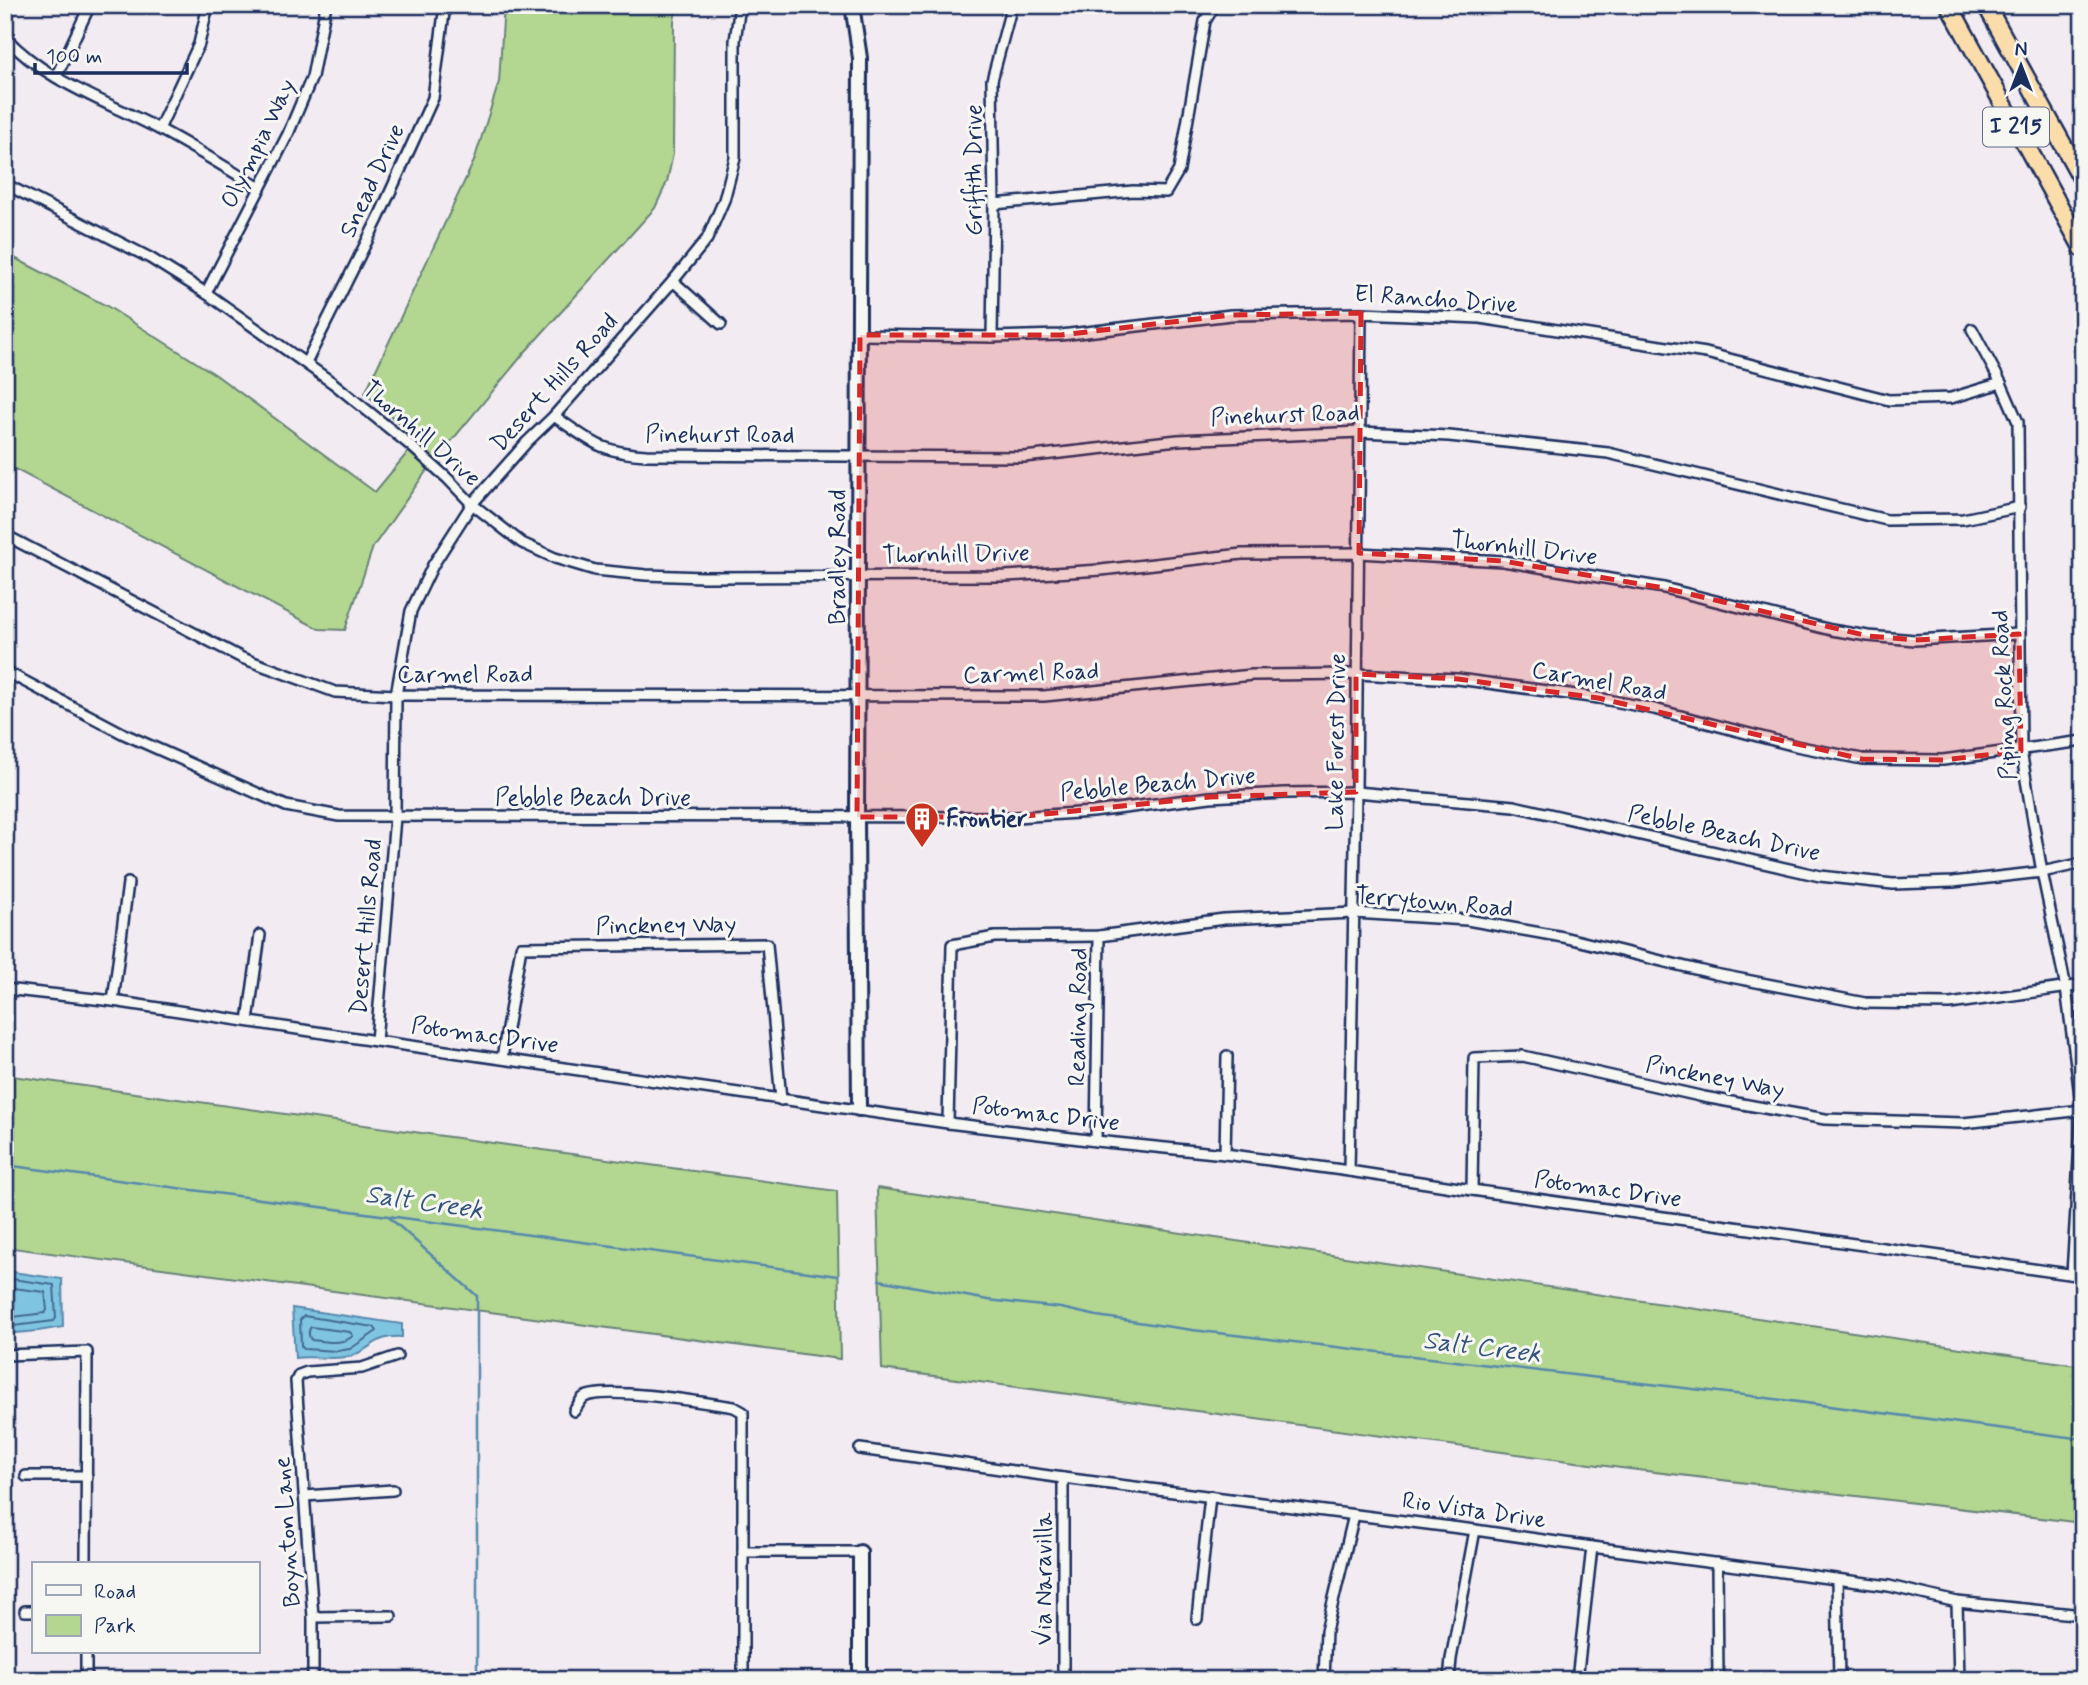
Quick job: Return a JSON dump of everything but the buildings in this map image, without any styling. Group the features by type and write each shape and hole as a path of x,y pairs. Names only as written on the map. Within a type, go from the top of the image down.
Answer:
{"highway":[{"name":"I 215","path":"1949,5 2083,248"},
{"name":"I 215","path":"1986,5 2083,181"}],"street":[{"path":"56,77 90,5"},
{"path":"159,128 199,44 208,5"},
{"name":"Olympia Way","path":"206,293 288,134 312,77 326,5"},
{"name":"Snead Drive","path":"306,363 379,219 433,98 445,5"},
{"name":"Desert Hills Road","path":"376,1041 395,817 396,695 411,611 433,565 472,504 554,416 707,239 724,200 735,158 734,41 740,5"},
{"name":"Bradley Road","path":"852,5 860,58 857,817 859,1109"},
{"name":"Griffith Drive","path":"992,337 992,80 1012,5"},
{"path":"994,204 1133,191 1166,192 1179,170 1205,21 1215,5"},
{"path":"5,37 19,52 56,77 159,128 260,188"},
{"name":"Thornhill Drive","path":"5,184 150,258 206,293 333,383 410,445 472,504 522,543 555,558 595,570 703,577 1006,576 1101,570 1242,554 1359,553 1503,561 1664,588 1831,630 1868,636 1915,640 2019,634"},
{"path":"673,281 721,324"},
{"name":"El Rancho Drive","path":"860,335 1061,335 1231,315 1361,313 1480,318 1706,353 1889,400 1951,398 2001,383"},
{"name":"Lake Forest Drive","path":"1349,1171 1361,313"},
{"name":"Piping Rock Road","path":"1972,330 2001,383 2018,422 2021,751 2066,988 2082,1110 2072,1274"},
{"name":"Pinehurst Road","path":"554,416 598,446 622,454 1024,457 1178,440 1360,432 1450,436 1608,453 1887,520 1963,519 2020,507"},
{"name":"Carmel Road","path":"5,536 242,658 335,692 396,695 1044,696 1252,675 1356,674 1458,679 1598,698 1654,709 1796,746 1862,759 1943,760 2083,741"},
{"name":"Pebble Beach Drive","path":"5,671 124,734 286,806 339,816 1016,817 1093,812 1210,797 1356,792 1514,806 1820,876 1893,884 1953,882 2042,872 2083,863"},
{"path":"113,1001 128,883"},
{"name":"Terrytown Road","path":"948,1123 952,946 995,937 1099,936 1224,919 1354,913 1467,920 1563,937 1715,974 1865,1003 1950,1004 2083,985"},
{"path":"248,1021 260,935"},
{"name":"Reading Road","path":"1096,1141 1099,936"},
{"name":"Pinckney Way","path":"502,1058 521,947 767,944 782,1100"},
{"name":"Potomac Drive","path":"5,989 113,1001 948,1123 1225,1154 2083,1276"},
{"path":"1225,1154 1227,1056"},
{"name":"Pinckney Way","path":"1472,1191 1474,1058 1522,1056 1704,1097 1825,1119 1964,1123 2082,1110"},
{"path":"5,1355 87,1352 86,1562"},
{"name":"Boynton Lane","path":"313,1680 313,1617 296,1381 299,1375 307,1372 362,1368 397,1356"},
{"path":"574,1411 583,1398 594,1394 623,1394 652,1395 734,1407 743,1412 743,1680"},
{"name":"Rio Vista Drive","path":"860,1449 1889,1586 1957,1602 2083,1615"},
{"path":"26,1476 86,1476"},
{"name":"Via Naravilla","path":"1063,1478 1063,1680"},
{"path":"305,1496 393,1490"},
{"path":"1197,1619 1210,1496"},
{"path":"1324,1680 1326,1631 1354,1515"},
{"path":"1449,1680 1475,1530"},
{"path":"1577,1680 1592,1547"},
{"path":"743,1552 860,1552 860,1680"},
{"path":"1717,1563 1718,1680"},
{"path":"1837,1580 1839,1680"},
{"path":"1957,1602 1959,1680"},
{"path":"313,1617 391,1616"},
{"path":"86,1654 86,1680"}],"highlighted area":[{"path":"1361,313 1359,553 1503,561 1664,588 1868,636 1915,640 2019,634 2021,751 1943,760 1862,759 1598,698 1458,679 1356,674 1356,792 1210,797 1016,817 857,817 860,335 1061,335 1231,315"}],"green space":[{"path":"504,5 677,5 674,21 673,154 667,182 655,208 525,352 425,473 373,547 345,630 319,629 5,464 5,253 107,306 216,375 375,492 418,440 365,393 474,161 499,82"},
{"path":"5,1075 837,1191 840,1359 5,1247"},
{"path":"877,1188 2083,1366 2083,1523 1621,1468 882,1369"}],"water":[{"path":"5,1271 62,1279 63,1327 5,1334"},
{"path":"292,1308 402,1324 402,1337 380,1340 351,1356 295,1358"}],"waterway":[{"name":"Salt Creek","path":"5,1165 838,1276"},
{"path":"390,1218 477,1296 477,1680"},
{"name":"Salt Creek","path":"879,1280 988,1300 1061,1308 1192,1330 1744,1395 2083,1439"}],"place":[{"name":"Frontier","path":"922,849"}]}
